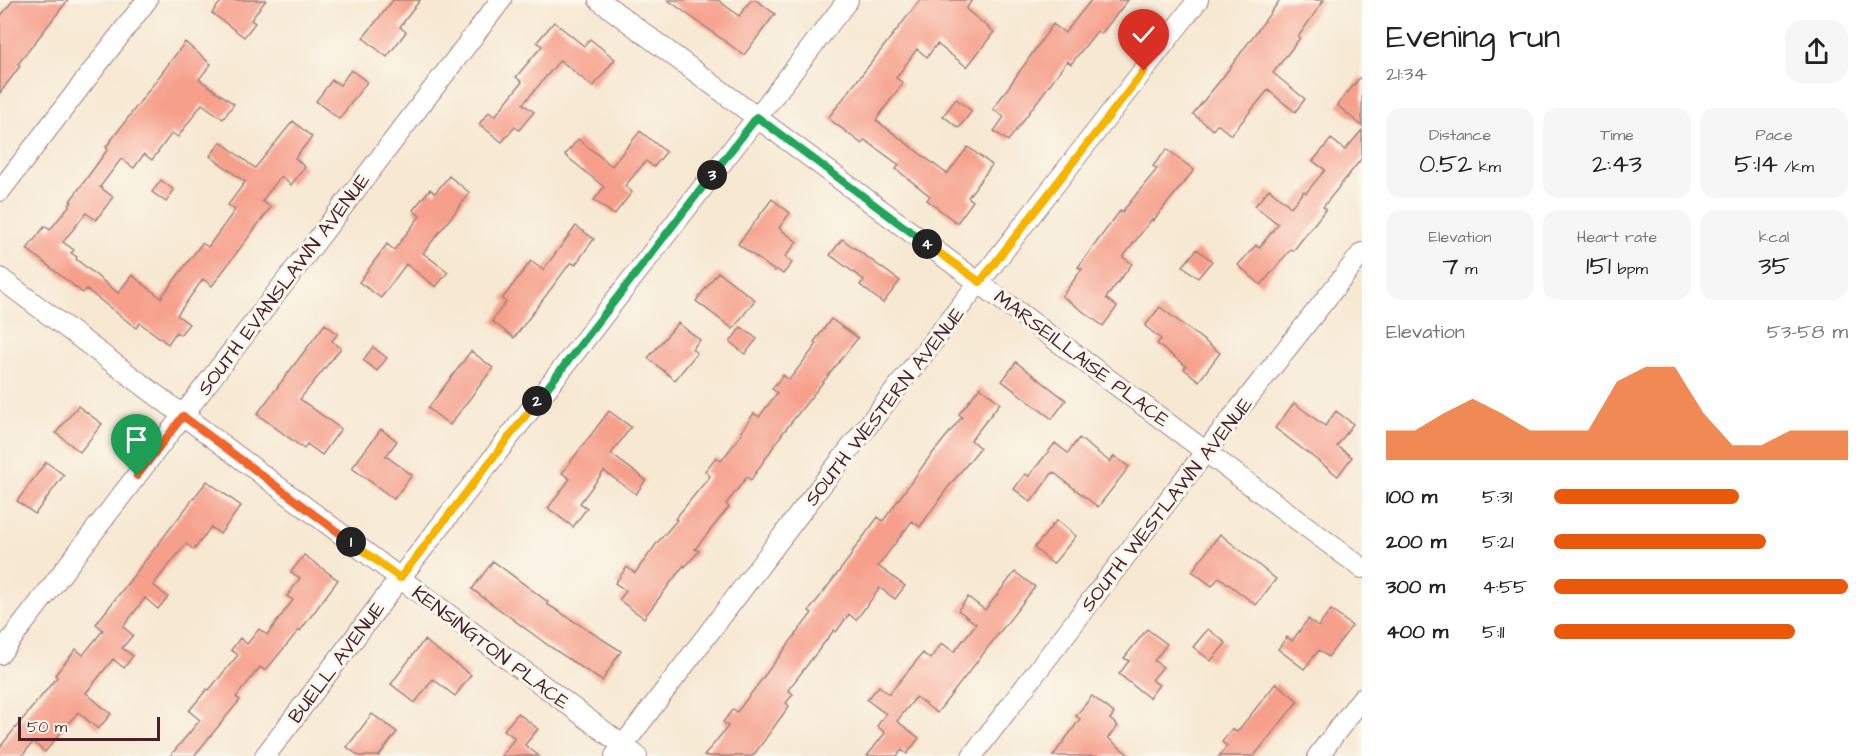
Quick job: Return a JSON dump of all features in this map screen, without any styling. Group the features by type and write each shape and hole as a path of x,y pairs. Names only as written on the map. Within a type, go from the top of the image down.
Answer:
{"street":[{"path":"0,191 147,0"},
{"name":"SOUTH EVANSLAWN AVENUE","path":"0,654 501,0"},
{"name":"MARSEILLAISE PLACE","path":"599,0 1362,568"},
{"name":"BUELL AVENUE","path":"265,756 848,0"},
{"name":"SOUTH WESTERN AVENUE","path":"625,752 800,513 1198,0"},
{"name":"SOUTH WESTLAWN AVENUE","path":"972,756 1206,451 1362,253"},
{"name":"KENSINGTON PLACE","path":"0,278 400,578 625,752"},
{"path":"1318,756 1362,699"}],"building":[{"path":"13,0 68,0 18,64 20,66 0,93 0,17"},
{"path":"222,0 266,0 251,20 255,23 244,37 212,13"},
{"path":"393,0 420,0 400,27 406,32 387,57 363,38"},
{"path":"668,0 718,0 739,16 751,0 756,0 775,14 744,55"},
{"path":"920,0 972,0 966,9 994,32 967,67 937,44 927,57 917,49 896,78 903,83 876,120 947,174 968,147 992,165 968,197 973,201 957,223 927,200 930,196 896,169 899,165 865,140 862,144 828,118"},
{"path":"1091,0 1128,0 1101,34 1097,31 1071,64 1067,61 1008,141 994,131 1004,117 993,109 1053,24 1065,33"},
{"path":"1280,0 1324,0 1298,37 1300,38 1273,73 1305,99 1295,112 1268,90 1231,135 1217,124 1213,130 1193,114"},
{"path":"554,22 584,46 590,39 615,59 593,87 560,60 523,104 534,112 519,130 515,127 502,142 479,124 489,112 495,116 522,82 516,77 542,46 537,42"},
{"path":"185,42 211,64 199,79 234,104 223,119 202,104 178,137 172,133 152,160 144,154 134,168 121,159 100,187 113,197 96,220 86,213 63,242 74,250 71,253 77,257 76,259 118,293 132,275 161,298 202,243 208,247 235,210 228,205 245,182 210,156 221,142 255,168 293,121 312,137 295,158 305,167 291,185 281,176 262,201 271,207 212,286 203,279 177,315 189,324 180,335 176,332 168,344 140,323 136,328 86,289 83,293 27,249 45,226 50,230 72,202 70,201 108,149 106,147"},
{"path":"351,70 367,82 339,119 316,101 332,80 340,85"},
{"path":"1362,75 1362,126 1337,105"},
{"path":"956,99 972,111 959,128 943,116"},
{"path":"1362,130 1362,158 1323,207 1326,209 1293,251 1291,249 1261,285 1238,265 1256,245 1259,248 1278,224 1255,206 1269,189 1291,207 1325,170 1313,161 1331,139 1345,150"},
{"path":"640,131 666,152 654,167 646,161 625,186 632,192 614,215 594,200 604,187 565,155 578,139 612,166"},
{"path":"1167,149 1194,170 1123,257 1132,264 1106,298 1117,307 1103,326 1062,296 1082,269 1078,267 1120,211 1122,212 1157,169 1153,166"},
{"path":"449,176 470,193 423,253 448,272 436,287 406,264 381,298 359,282 387,244 394,250 420,216 413,210 430,189 435,193"},
{"path":"161,180 174,190 166,202 152,192"},
{"path":"772,199 790,213 779,228 797,242 785,257 792,263 783,274 776,269 775,271 738,244"},
{"path":"576,226 594,239 575,265 571,262 514,338 492,321 506,302 502,299 531,261 543,270"},
{"path":"842,239 900,281 883,303 860,285 864,280 830,255"},
{"path":"1197,249 1212,261 1198,278 1183,266"},
{"path":"718,272 755,300 733,329 696,301"},
{"path":"1160,307 1220,353 1199,381 1184,369 1186,366 1157,344 1161,339 1145,326"},
{"path":"831,319 858,338 782,434 751,480 747,477 726,504 729,507 695,549 699,551 685,567 684,565 644,618 619,600 626,591 615,583 627,567 635,573 710,476 705,471 716,457 721,461 742,434 741,432 754,413 759,417 777,393 772,389 783,375 789,380 817,344 814,342"},
{"path":"678,323 700,340 692,349 697,353 675,380 648,358"},
{"path":"325,324 338,334 332,341 341,348 300,399 341,429 322,455 307,444 304,449 257,414"},
{"path":"741,327 757,339 745,354 730,342"},
{"path":"373,347 387,358 377,371 363,360"},
{"path":"471,351 493,368 450,425 428,408"},
{"path":"1016,362 1066,400 1052,419 1002,381"},
{"path":"980,387 1000,403 971,440 980,448 920,527 912,521 878,566 905,586 895,599 880,588 856,620 849,614 836,632 834,630 788,690 793,694 786,703 789,706 753,756 704,756 728,726 723,722 733,709 737,712 812,613 809,611 878,517 883,521 962,417 959,414"},
{"path":"1294,403 1325,426 1336,411 1353,424 1337,446 1352,457 1338,476 1275,428"},
{"path":"78,406 102,424 80,452 56,433"},
{"path":"609,411 631,427 611,454 646,480 636,494 604,471 580,503 587,508 573,527 548,508 570,479 562,473"},
{"path":"381,429 397,441 386,456 412,475 394,499 352,468"},
{"path":"1079,438 1110,462 1114,456 1129,467 1098,507 1053,472 1031,502 1014,489 1025,474 1029,476 1055,443 1068,453"},
{"path":"46,462 64,475 35,514 17,501"},
{"path":"207,481 241,506 220,534 211,527 194,550 186,544 153,585 168,597 158,609 145,598 123,627 133,635 122,648 133,656 124,668 113,659 86,693 111,714 98,729 78,712 45,752 33,742 22,756 0,756 0,747 57,677 55,675 76,649 83,655 103,630 96,624"},
{"path":"1057,520 1076,536 1053,564 1034,548"},
{"path":"1220,534 1276,579 1256,605 1219,577 1212,586 1192,571"},
{"path":"304,555 338,580 300,631 265,671 260,667 236,697 240,700 194,756 170,756 200,720 189,711 238,655 231,650 240,638 247,644 259,629 267,635 293,600 287,596 300,578 291,572"},
{"path":"493,561 548,602 547,604 621,651 602,681 549,646 472,589"},
{"path":"1015,572 1035,587 937,713 916,697 897,721 919,738 907,754 902,750 897,756 867,756 885,733 877,726 886,714 867,700 879,686 889,694 923,653 930,659 942,643 954,652 976,624 958,610 968,597 985,610"},
{"path":"1331,610 1352,626 1328,657 1319,650 1304,669 1278,649 1287,637 1292,641 1308,619 1318,627"},
{"path":"1147,629 1167,644 1154,661 1163,667 1152,680 1159,685 1149,698 1119,674 1129,661 1124,658"},
{"path":"1208,629 1226,643 1211,661 1193,647"},
{"path":"424,640 471,675 455,696 433,679 415,703 391,684"},
{"path":"1276,683 1298,701 1254,756 1219,756 1227,746 1222,742 1232,729 1237,732"},
{"path":"1092,696 1114,713 1110,719 1118,726 1108,738 1130,756 1053,756 1080,719 1076,716"},
{"path":"518,713 538,729 525,745 539,756 501,756 515,738 504,730"},
{"path":"372,714 397,732 379,756 359,756 347,747"}],"route":[{"path":"137,476 183,416 400,578 757,117 980,282 1144,71"}]}
